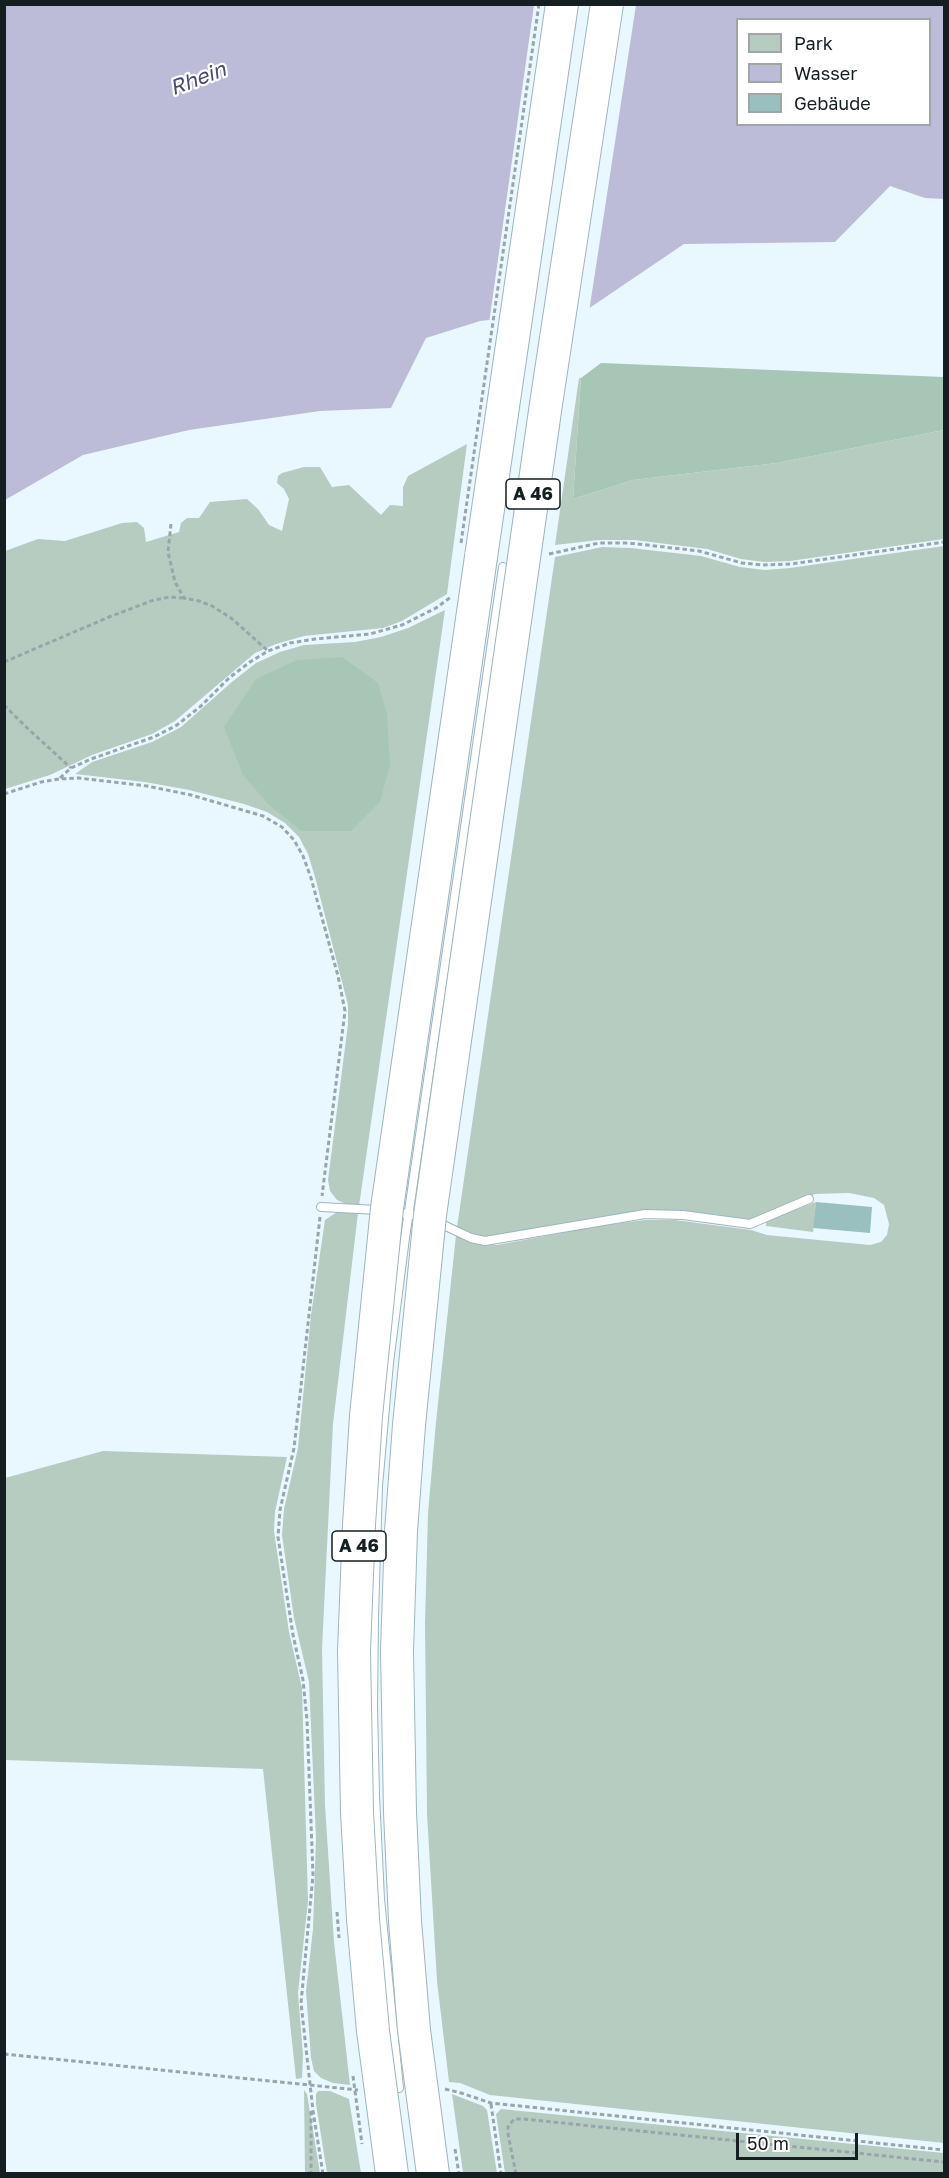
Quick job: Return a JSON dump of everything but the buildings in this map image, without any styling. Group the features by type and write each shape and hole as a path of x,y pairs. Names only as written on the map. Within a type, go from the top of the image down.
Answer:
{"highway":[{"name":"A 46","path":"393,2174 373,2031 363,1919 357,1812 354,1651 366,1416 387,1208 562,4"},
{"name":"A 46","path":"433,2174 414,2030 405,1921 400,1812 398,1651 401,1531 409,1425 430,1215 543,427 607,4"}],"lane":[{"path":"399,2088 380,1899 372,1706 378,1485 389,1363 408,1213 503,567"},
{"path":"321,1207 408,1213 433,1220 471,1238 485,1241 645,1214 683,1215 750,1224 809,1199"}],"path":[{"path":"171,524 168,552 175,582 183,598"},
{"path":"551,544 549,555 599,543 629,543 699,551 742,563 763,565 791,564 945,542"},
{"path":"59,779 71,768 154,737 177,725 230,678 268,651 290,643 370,634 402,626 436,608 454,595"},
{"path":"4,662 109,616 154,600 170,597 200,601 213,606 231,618 268,651"},
{"path":"4,705 71,768"},
{"path":"4,794 41,782 59,779 88,779 147,786 263,816 282,827 294,840 303,856 338,976 345,1011 294,1448 278,1528 293,1635 303,1680 307,1720 312,1875 302,2003 303,2030 323,2174"},
{"path":"4,2054 350,2089"},
{"path":"311,2085 311,2174"},
{"path":"446,2085 447,2097"},
{"path":"450,2090 491,2103 945,2150"},
{"path":"491,2103 501,2174"},
{"path":"516,2174 508,2127 514,2119 523,2118 945,2162"},
{"path":"454,2141 459,2174"}],"green space":[{"path":"601,363 944,377 944,430 777,463 633,480 573,499 581,378"},
{"path":"579,378 581,378 573,499 633,480 777,463 944,430 944,539 790,561 764,562 741,559 707,549 634,540 599,540 555,545"},
{"path":"467,444 447,594 402,621 383,628 304,636 255,653 175,721 152,734 92,755 50,775 5,789 5,551 38,539 65,541 122,523 137,522 144,528 146,542 179,532 181,523 187,518 199,518 210,502 247,499 258,509 269,525 282,531 289,499 284,489 277,483 278,476 304,467 320,467 332,487 349,485 381,515 390,505 403,506 403,487 408,476"},
{"path":"944,546 944,2143 490,2095 460,2083 449,2082 437,1981 427,1814 425,1623 428,1513 456,1235 472,1243 497,1245 598,1226 645,1220 675,1220 751,1230 767,1235 870,1245 881,1242 887,1235 889,1224 884,1205 874,1198 849,1193 815,1194 749,1220 712,1214 650,1212 605,1216 486,1240 470,1235 457,1227 555,557 602,547 631,548 701,556 740,567 765,570"},
{"path":"445,610 359,1206 346,1204 337,1200 330,1191 328,1180 348,1024 348,1005 315,877 308,854 299,837 285,823 267,812 244,804 145,782 75,774 92,762 152,742 181,727 256,663 280,652 304,645 355,642 381,637 408,628"},
{"path":"342,657 378,683 387,714 390,765 380,802 351,831 301,831 268,804 243,775 224,727 256,679 297,660"},
{"path":"816,1202 813,1232 766,1226 766,1220"},
{"path":"337,1212 358,1213 333,1424 322,1649 325,1805 334,1942 350,2085 333,2083 321,2078 314,2071 311,2058 306,1991 313,1929 316,1838 309,1682 294,1618 282,1535 284,1509 298,1448 311,1315 325,1220"},
{"path":"103,1451 287,1457 275,1512 274,1531 289,1632 302,1688 308,1901 298,1993 303,2055 302,2078 296,2079 263,1769 5,1760 5,1478"},
{"path":"304,2090 307,2094 320,2173 305,2173"},
{"path":"318,2091 330,2091 349,2099 361,2173 327,2173 316,2104"},
{"path":"452,2094 483,2106 487,2110 497,2173 463,2173"},
{"path":"501,2109 944,2153 944,2173 505,2173 496,2114"}],"water":[{"name":"Rhein","path":"5,5 944,5 944,199 925,198 890,186 835,242 684,244 588,309 480,321 426,338 391,408 320,411 189,430 83,455 5,500"}],"pier":[{"path":"534,5 636,5 589,312 489,323"}]}
